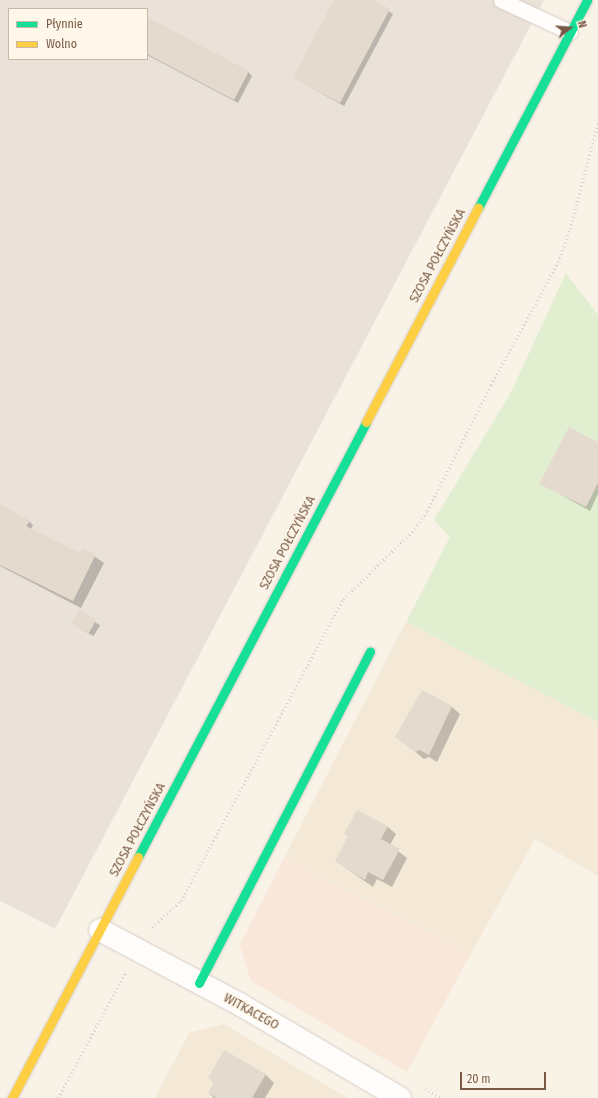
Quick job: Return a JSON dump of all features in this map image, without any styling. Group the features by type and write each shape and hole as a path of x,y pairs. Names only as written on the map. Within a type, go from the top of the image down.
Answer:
{"main road":[{"name":"SZOSA POŁCZYŃSKA","path":"12,1098 587,0"},
{"path":"199,983 370,652"}],"street":[{"name":"WITKACEGO","path":"100,930 136,951 199,983 400,1098"}],"lane":[{"path":"501,0 570,32"}],"path":[{"path":"58,1098 146,933 181,901 343,599 412,532 427,511 491,384 558,262 570,229 598,122"}],"shaded area":[{"path":"0,0 544,0 55,929 0,901"},
{"path":"406,622 598,722 598,876 535,839 470,955 284,858"},
{"path":"284,858 470,955 407,1072 251,981 240,945"},
{"path":"224,1024 348,1098 155,1098 189,1033"}],"green space":[{"path":"566,273 598,315 598,722 406,622 450,537 434,520 511,392"}],"building":[{"path":"334,0 373,0 390,9 340,103 293,78"},
{"path":"148,18 249,71 234,100 148,55"},
{"path":"569,427 598,442 598,483 586,507 539,484"},
{"path":"0,504 30,521 26,526 80,553 83,548 96,554 73,601 0,565"},
{"path":"79,610 96,620 89,633 71,623"},
{"path":"422,690 452,706 429,755 420,750 415,752 395,737"},
{"path":"357,810 388,826 381,839 400,849 383,880 368,872 365,880 335,861 348,836 344,834"},
{"path":"224,1050 266,1074 252,1098 217,1098 208,1093 214,1082 208,1078"}],"traffic: fast":[{"path":"478,208 587,0"},
{"path":"138,857 366,422"},
{"path":"199,983 370,652"}],"traffic: slow":[{"path":"366,422 478,208"},
{"path":"12,1098 138,857"}]}
